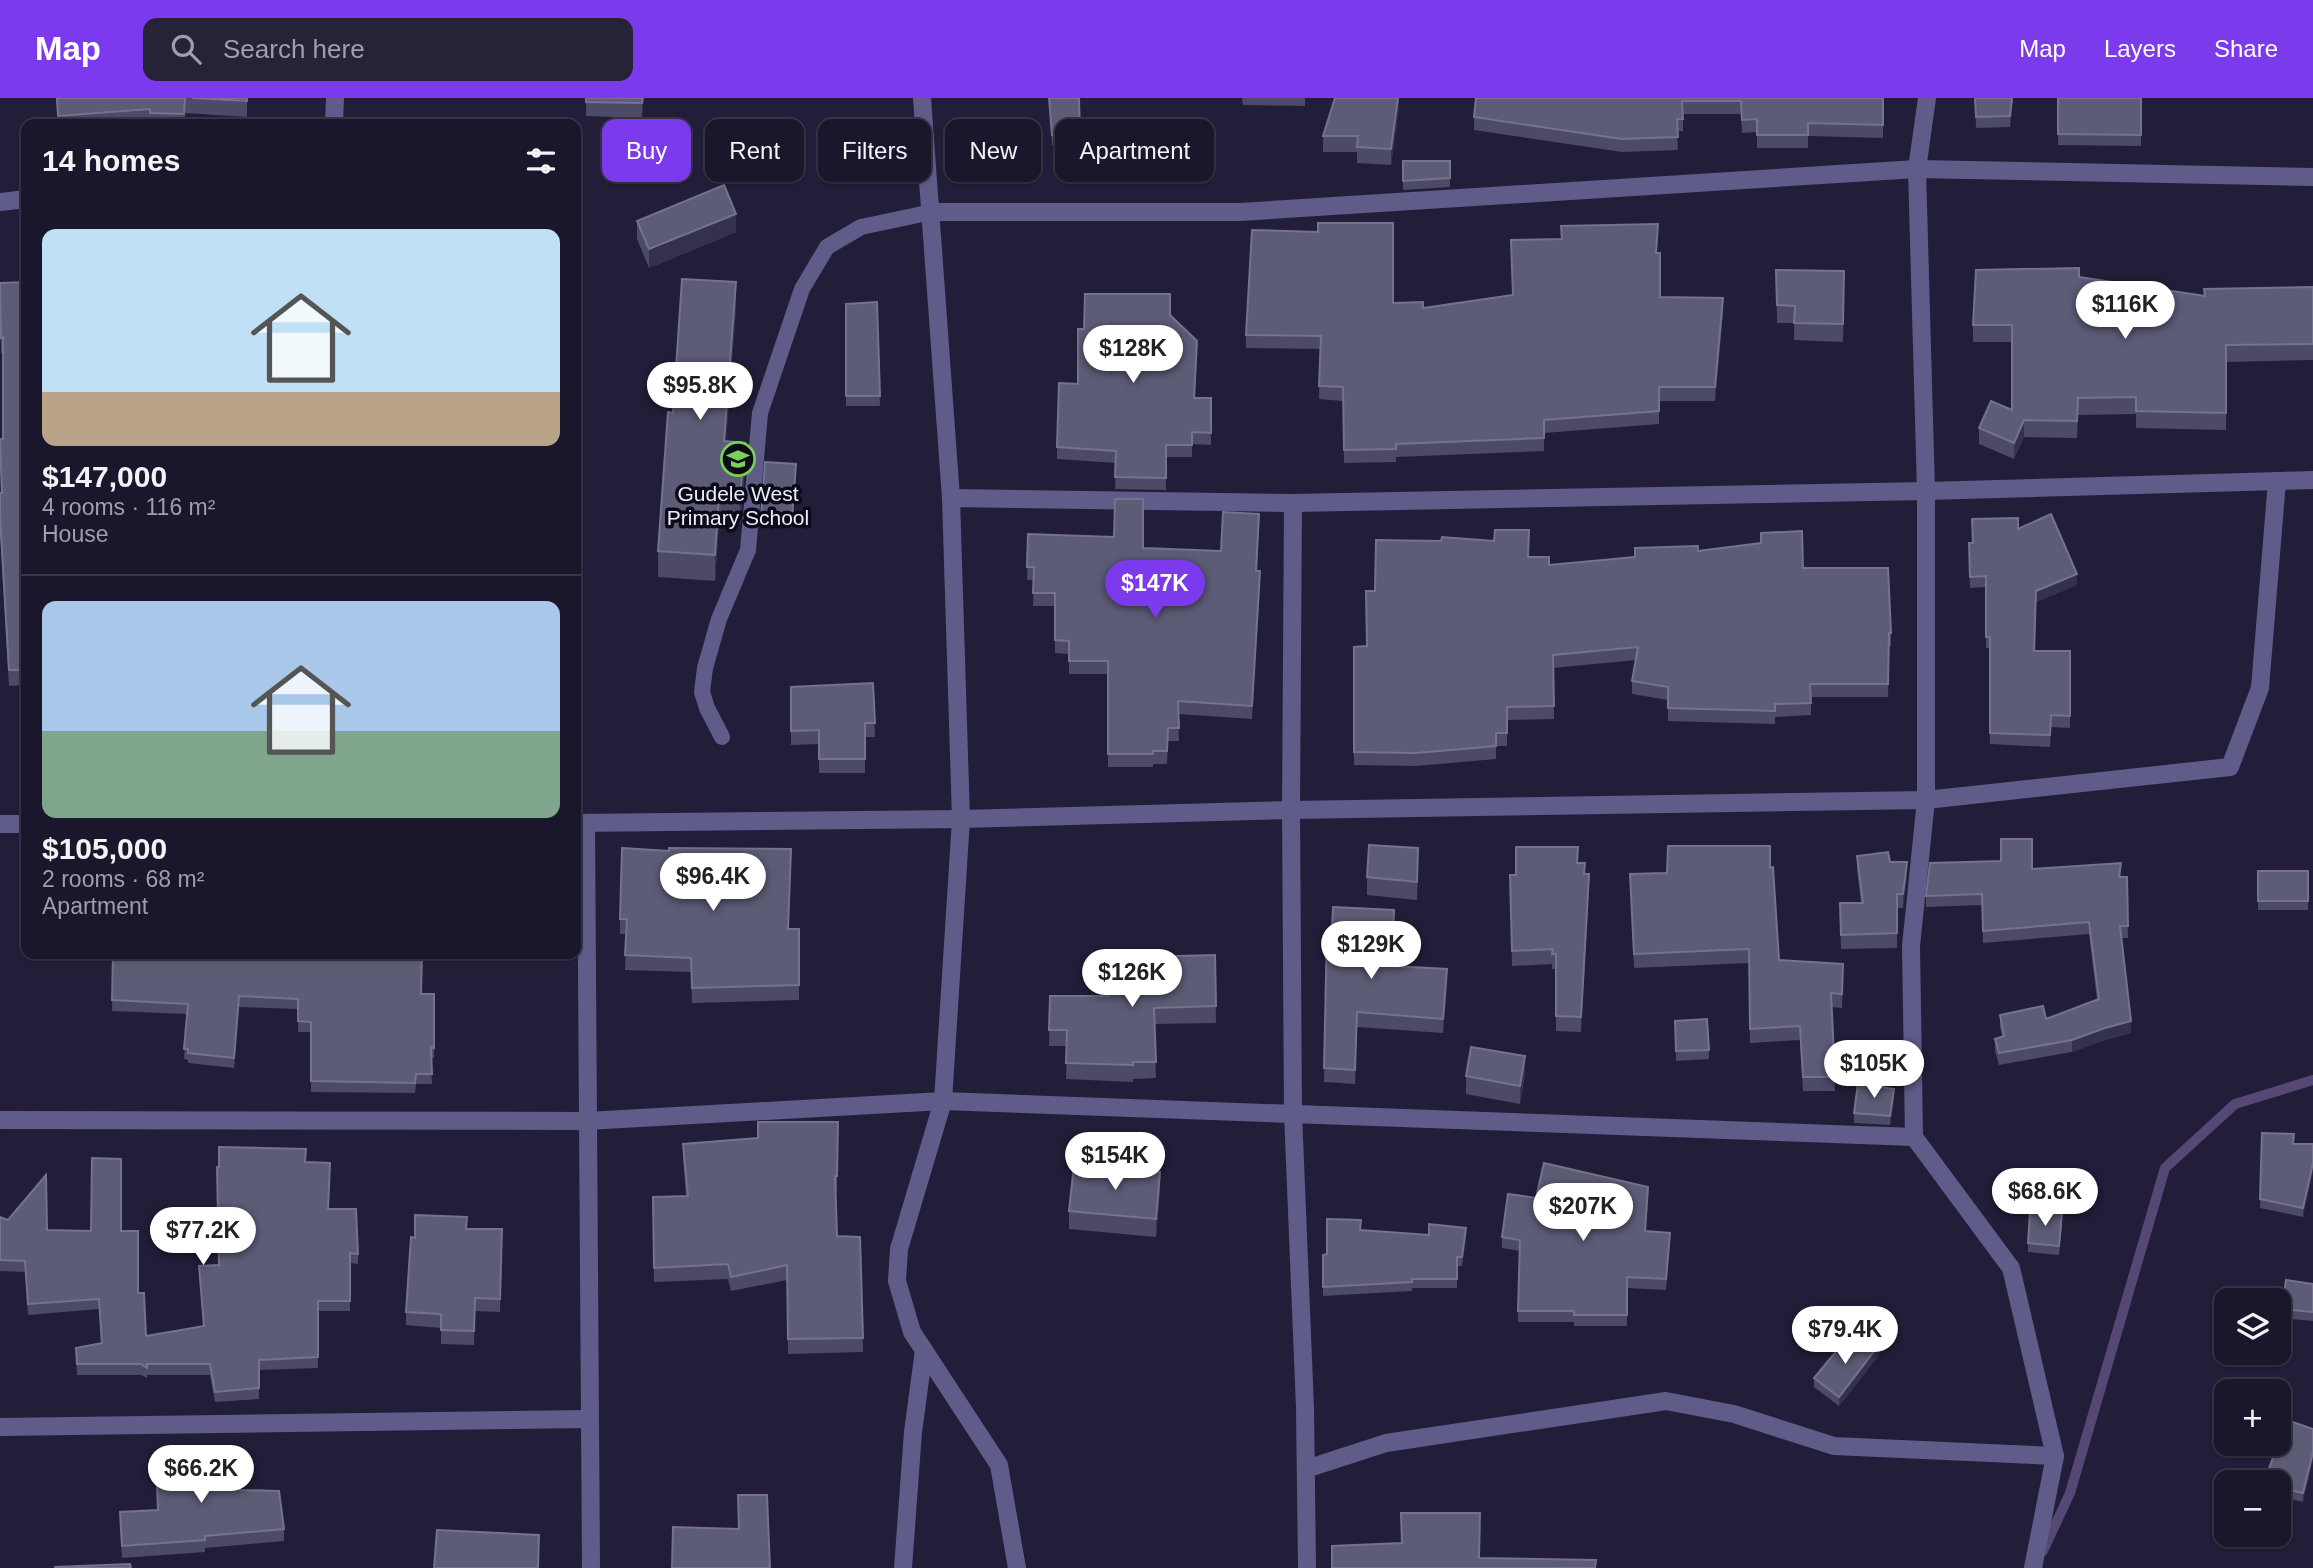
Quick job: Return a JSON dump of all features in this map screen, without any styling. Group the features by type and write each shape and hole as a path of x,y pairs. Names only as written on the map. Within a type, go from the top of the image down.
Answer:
{"street":[{"path":"334,119 335,98"},
{"path":"922,98 951,498 961,819 943,1101 899,1249 897,1281 912,1332 999,1465 1017,1568"},
{"path":"1927,98 1917,169 1926,491 1926,800 1910,946 1914,1137 2011,1268 2055,1456 2033,1568"},
{"path":"932,212 1240,212 1917,169 2313,177"},
{"path":"0,202 21,200"},
{"path":"591,1568 581,823 961,819 1291,810 1926,800 2230,767 2260,688 2277,481"},
{"path":"951,498 1293,503 2313,481"},
{"path":"1293,503 1293,1113 1307,1568"},
{"path":"0,824 21,824"},
{"path":"0,1120 587,1121 943,1101 1914,1137"},
{"path":"902,1568 913,1432 924,1350"},
{"path":"1306,1469 1386,1443 1666,1401 1734,1414 1834,1446 2055,1456"},
{"path":"0,1427 590,1419"}],"lane":[{"path":"722,737 702,692 705,668 719,619 748,550 760,413 802,289 828,247 861,227 932,212"}],"building":[{"path":"57,98 185,98 184,114 150,113 150,109 58,116"},
{"path":"192,98 247,98 247,101"},
{"path":"586,98 643,98 642,103 586,102"},
{"path":"1049,98 1079,98 1080,119 1055,119 1055,135 1052,135"},
{"path":"1335,98 1398,98 1391,149 1357,147 1358,136 1323,136"},
{"path":"1476,98 1883,98 1883,125 1808,123 1808,135 1757,135 1757,119 1742,120 1741,101 1682,101 1683,119 1677,119 1678,137 1622,139 1474,117"},
{"path":"1975,98 2012,98 2010,116 1976,117"},
{"path":"2058,98 2141,98 2141,135 2058,134"},
{"path":"1403,161 1450,161 1450,178 1403,181"},
{"path":"724,185 736,214 649,249 637,221"},
{"path":"1318,223 1393,223 1393,303 1423,302 1423,308 1513,295 1511,240 1562,239 1561,226 1658,224 1656,253 1660,253 1660,297 1723,298 1715,387 1659,387 1659,411 1544,420 1544,438 1396,444 1396,449 1344,450 1343,387 1319,386 1321,336 1246,335 1252,230 1318,232"},
{"path":"2079,268 2079,277 2205,296 2204,289 2313,287 2313,344 2226,345 2226,413 2136,411 2136,397 2078,398 2077,421 2024,420 2014,443 1979,428 1991,401 2012,410 2012,325 1973,325 1976,270"},
{"path":"1776,270 1844,271 1843,324 1794,323 1795,306 1777,305"},
{"path":"682,279 736,282 724,441 745,443 740,498 719,496 715,555 658,551 668,412 673,413"},
{"path":"21,282 21,670 9,670 0,516 3,337 1,338 0,283"},
{"path":"1085,294 1170,294 1170,315 1197,341 1194,398 1211,398 1211,433 1192,432 1192,445 1166,445 1166,478 1115,477 1116,451 1057,447 1059,383 1078,384 1078,329 1084,329"},
{"path":"877,302 880,396 846,396 846,304"},
{"path":"765,462 796,464 792,519 761,517"},
{"path":"1115,499 1143,499 1143,548 1221,551 1223,512 1259,514 1256,571 1260,571 1252,706 1178,701 1179,728 1168,728 1167,751 1153,751 1153,754 1108,754 1108,661 1069,661 1069,641 1055,640 1055,593 1033,593 1034,567 1027,567 1028,534 1114,537"},
{"path":"2051,514 2077,574 2036,591 2034,651 2070,651 2070,716 2051,715 2050,735 1990,733 1990,637 1986,637 1986,576 1970,577 1969,543 1973,543 1972,519 2018,518 2018,529"},
{"path":"1495,530 1529,530 1528,557 1549,557 1549,565 1635,557 1635,548 1698,546 1698,551 1761,543 1761,533 1802,531 1803,568 1888,568 1891,633 1888,684 1810,684 1811,703 1775,704 1775,711 1668,708 1668,687 1632,681 1638,647 1553,655 1554,706 1507,707 1507,733 1496,733 1496,746 1416,753 1354,752 1354,647 1367,646 1366,591 1375,591 1376,540 1441,541 1442,537 1494,541"},
{"path":"873,683 875,723 865,723 865,759 819,759 819,730 791,731 791,687"},
{"path":"2001,839 2032,839 2032,869 2121,863 2119,877 2127,877 2128,926 2120,926 2131,1021 2072,1040 1999,1053 1995,1039 2004,1036 2000,1015 2043,1006 2046,1019 2099,999 2089,922 1983,931 1982,894 1926,896 1930,863 2001,861"},
{"path":"1369,845 1418,848 1417,882 1367,877"},
{"path":"1668,846 1770,846 1779,960 1843,964 1842,994 1831,993 1835,1077 1803,1077 1800,1026 1750,1029 1749,949 1634,954 1630,874 1667,873"},
{"path":"1516,847 1578,847 1577,863 1585,863 1584,874 1589,874 1581,1017 1556,1016 1556,954 1552,954 1553,949 1512,951 1510,875 1516,875"},
{"path":"622,848 669,851 669,848 791,849 788,929 799,929 799,985 692,988 691,958 625,955 627,919 620,919"},
{"path":"1888,852 1890,862 1907,862 1903,894 1897,894 1897,933 1841,935 1840,903 1863,903 1857,856"},
{"path":"2258,871 2308,871 2308,901 2258,901"},
{"path":"1333,907 1394,910 1392,966 1447,969 1443,1019 1357,1012 1355,1070 1324,1068 1327,930 1332,930"},
{"path":"1215,955 1216,1006 1154,1008 1156,1062 1133,1062 1133,1065 1066,1063 1067,1030 1049,1030 1050,996 1110,996 1111,964 1138,964 1138,957"},
{"path":"113,959 422,959 421,994 434,994 432,1074 416,1074 415,1083 311,1081 311,1022 298,1021 298,999 239,996 234,1058 188,1053 188,1049 184,1049 188,1004 112,1000"},
{"path":"1707,1019 1709,1050 1676,1051 1675,1021"},
{"path":"1471,1047 1525,1056 1520,1086 1466,1076"},
{"path":"1858,1083 1894,1089 1890,1116 1854,1113"},
{"path":"758,1122 838,1122 835,1176 837,1236 860,1237 863,1338 788,1339 787,1265 731,1277 728,1264 654,1268 653,1197 688,1196 683,1144 758,1138"},
{"path":"2262,1133 2294,1134 2293,1144 2313,1144 2313,1163 2303,1208 2260,1199"},
{"path":"219,1147 306,1149 305,1162 330,1163 328,1209 356,1209 358,1254 350,1253 350,1301 318,1301 318,1357 259,1360 259,1388 215,1392 210,1364 147,1364 147,1368 141,1364 77,1364 76,1348 102,1343 99,1299 28,1304 25,1261 0,1260 0,1217 8,1220 46,1175 47,1230 91,1231 92,1158 121,1159 121,1231 138,1231 138,1293 144,1293 146,1336 204,1326 199,1266 219,1265"},
{"path":"1544,1163 1648,1187 1645,1231 1670,1233 1666,1279 1627,1277 1627,1315 1518,1311 1520,1240 1502,1237 1508,1194 1536,1198"},
{"path":"1074,1165 1160,1172 1156,1219 1069,1211"},
{"path":"2030,1211 2062,1213 2059,1246 2028,1243"},
{"path":"415,1215 467,1217 466,1229 502,1229 500,1299 475,1298 474,1331 441,1330 441,1314 406,1312 411,1237 415,1238"},
{"path":"1327,1219 1361,1220 1360,1230 1429,1235 1429,1224 1466,1228 1462,1257 1457,1257 1457,1279 1412,1279 1412,1282 1323,1287"},
{"path":"2286,1280 2313,1284 2313,1312 2291,1310 2291,1288 2285,1288"},
{"path":"1843,1343 1879,1345 1839,1397 1814,1378"},
{"path":"2291,1421 2313,1429 2313,1452 2303,1493 2291,1490 2291,1470 2268,1470 2274,1456 2291,1456"},
{"path":"156,1460 240,1460 240,1490 279,1491 284,1529 205,1536 205,1540 122,1546 120,1512 158,1510"},
{"path":"738,1495 767,1495 770,1568 672,1568 673,1527 739,1529"},
{"path":"1401,1513 1480,1513 1479,1558 1596,1560 1595,1568 1332,1568 1332,1546 1402,1543"},
{"path":"437,1530 539,1535 538,1568 434,1568"},
{"path":"130,1564 131,1568 55,1568 55,1567"}],"waterway":[{"path":"2043,1551 2070,1493 2165,1168 2235,1104 2313,1080"}],"place":[{"name":"Gudele West Primary School","path":"738,459"}]}
